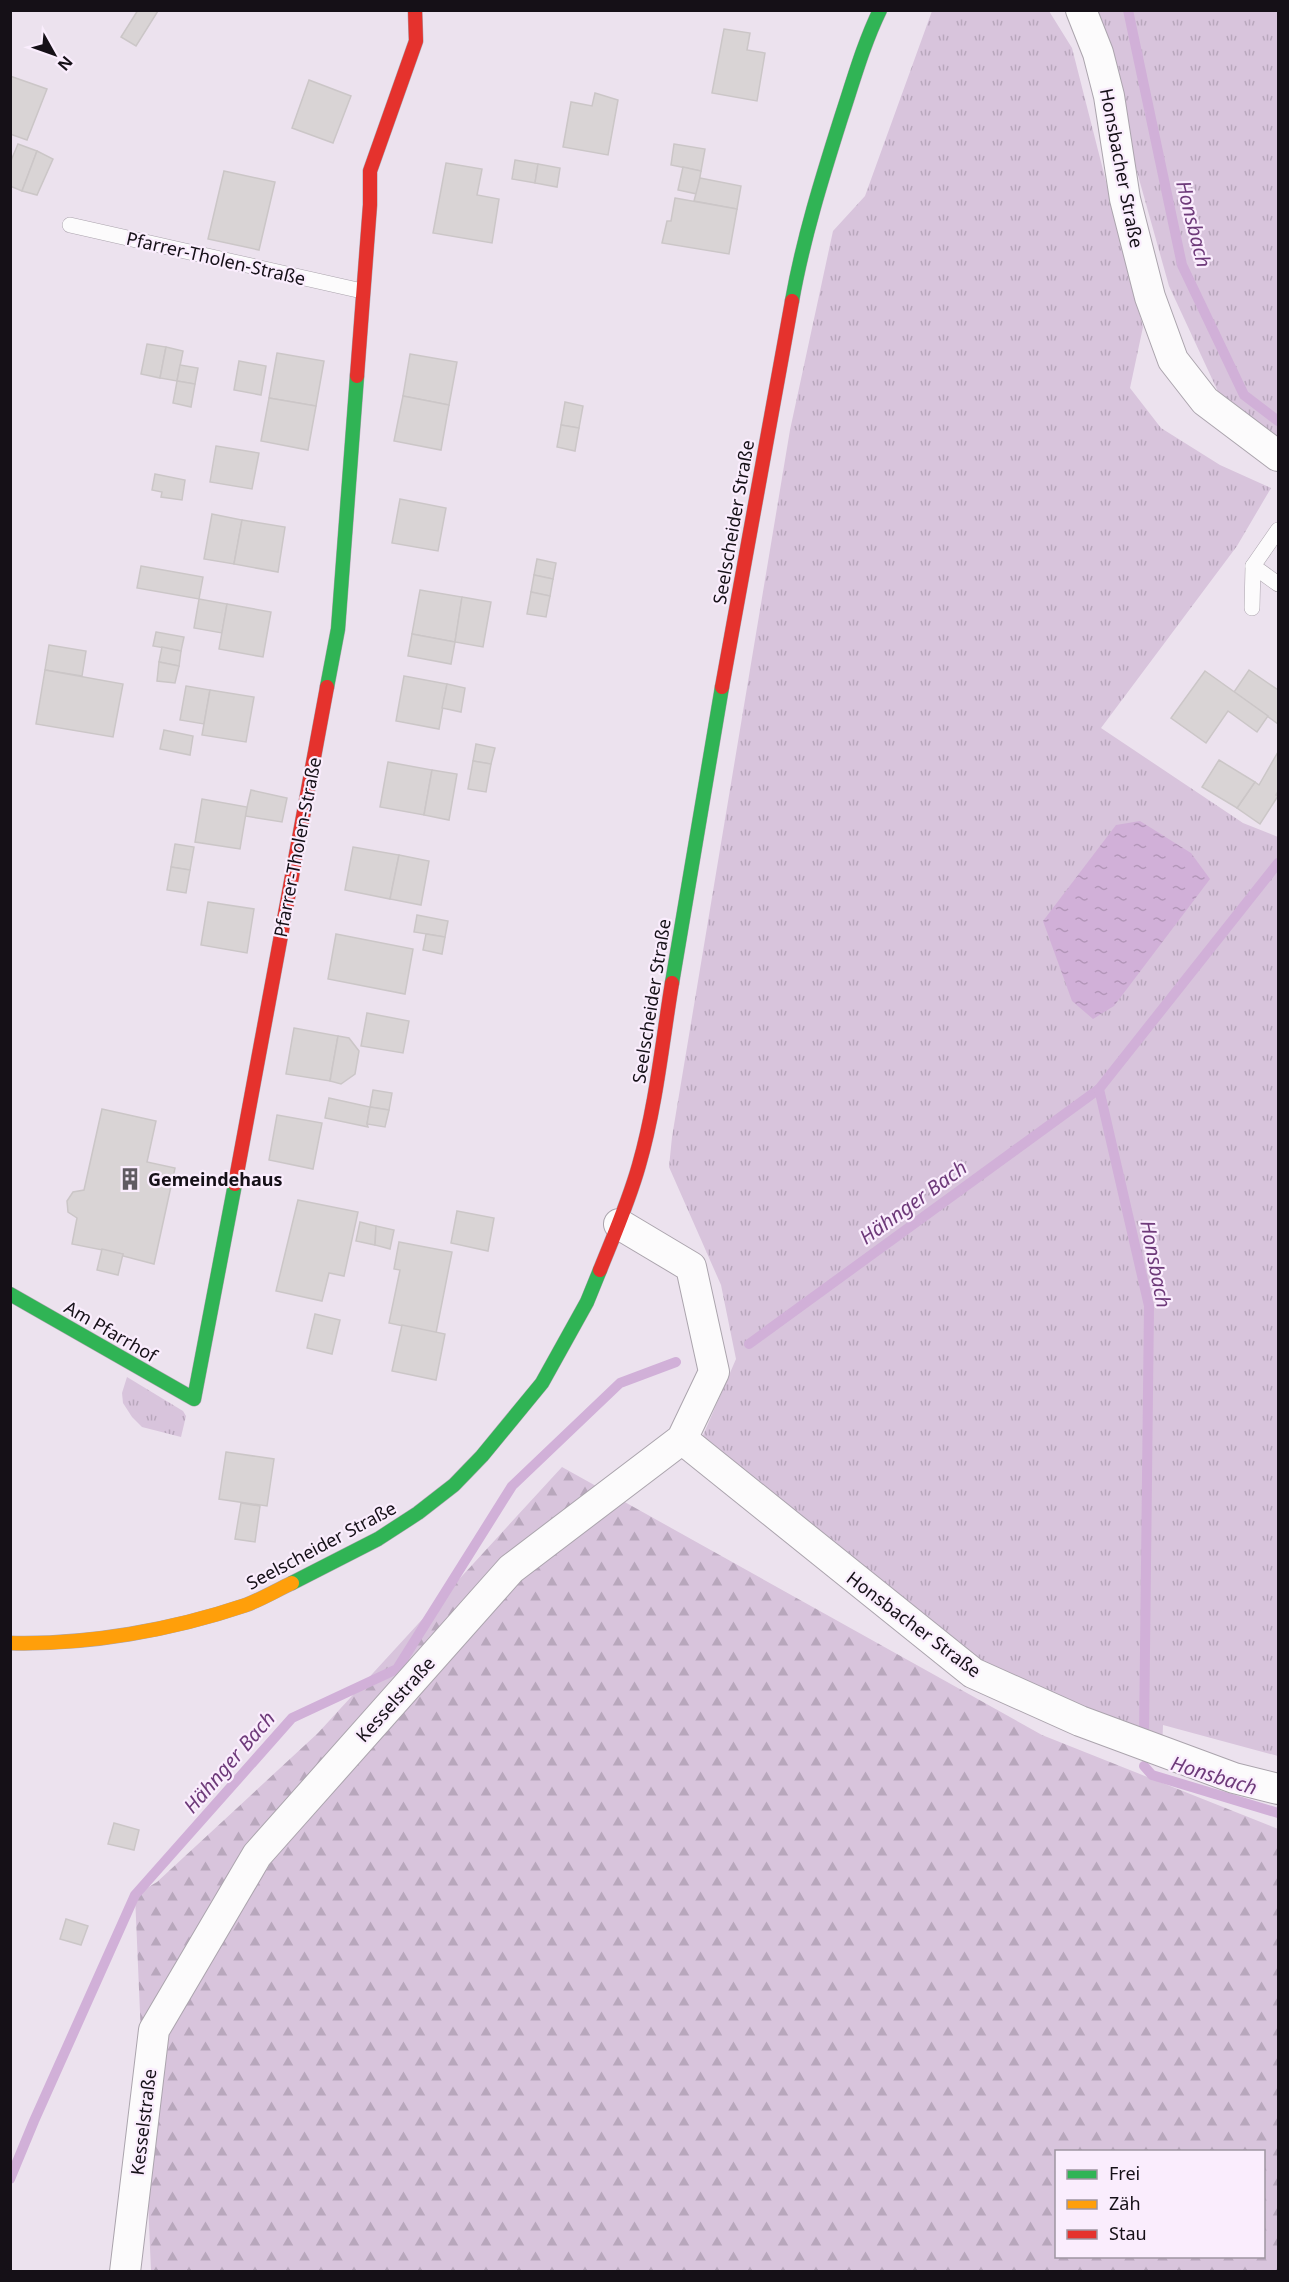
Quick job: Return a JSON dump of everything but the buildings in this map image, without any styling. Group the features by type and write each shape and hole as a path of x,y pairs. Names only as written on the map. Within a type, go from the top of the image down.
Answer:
{"street":[{"name":"Pfarrer-Tholen-Straße","path":"194,1399 207,1343 338,629 370,205 370,171 416,41 415,10"},
{"name":"Seelscheider Straße","path":"10,1643 46,1644 131,1633 195,1620 248,1604 378,1539 418,1513 454,1485 482,1456 542,1383 587,1302 619,1224 639,1165 653,1103 703,791 799,262 812,207 866,38 880,10"},
{"name":"Honsbacher Straße","path":"1081,10 1098,53 1109,96 1125,199 1150,297 1173,360 1205,402 1278,456"},
{"name":"Kesselstraße","path":"125,2271 154,2030 257,1855 511,1569 682,1439 714,1371 691,1267 619,1224"},
{"name":"Am Pfarrhof","path":"10,1294 194,1399"},
{"name":"Honsbacher Straße","path":"682,1439 973,1673 1080,1721 1234,1778 1278,1789"}],"lane":[{"name":"Pfarrer-Tholen-Straße","path":"70,225 362,291"},
{"path":"1252,608 1253,566 1278,530"},
{"path":"1253,566 1278,584"}],"green space":[{"path":"932,11 1049,11 1072,48 1143,327 1130,388 1161,428 1220,465 1271,488 1237,546 1101,728 1243,823 1278,837 1278,1756 1163,1725 1162,1751 980,1665 701,1440 736,1359 721,1285 669,1167 672,1137 790,430 833,231 865,196"},
{"path":"1092,11 1278,11 1278,442 1220,396 1169,286"},
{"path":"127,1377 183,1411 186,1416 181,1437 142,1427 132,1417 123,1403 122,1393"},
{"path":"562,1467 1042,1735 1278,1829 1278,2271 151,2271 135,1895 157,1882 318,1733"}],"water":[{"path":"1140,821 1191,853 1210,879 1114,1006 1093,1019 1072,1001 1043,921 1116,825"}],"waterway":[{"name":"Honsbach","path":"1128,10 1182,265 1244,395 1278,421"},
{"name":"Honsbach","path":"1144,1737 1149,1306 1099,1089 1278,863"},
{"name":"Hähnger Bach","path":"749,1344 1099,1089"},
{"name":"Hähnger Bach","path":"10,2179 135,1895 292,1718 397,1669 512,1486 620,1383 676,1362"},
{"name":"Honsbach","path":"1144,1766 1152,1775 1278,1813"}],"traffic: fast":[{"path":"792,301 807,232 827,163 868,37 880,10"},
{"path":"327,687 338,629 357,376"},
{"path":"672,983 722,687"},
{"path":"10,1294 194,1399 235,1184"},
{"path":"292,1583 378,1539 418,1513 454,1485 482,1456 542,1383 587,1302 600,1270"}],"traffic: slow":[{"path":"10,1643 69,1641 159,1629 246,1605 292,1583"}],"traffic: jam":[{"path":"357,376 370,205 370,171 416,41 415,10"},
{"path":"722,687 792,301"},
{"path":"235,1184 327,687"},
{"path":"600,1270 631,1192 645,1143 672,983"}],"place":[{"name":"Gemeindehaus","path":"130,1179"}]}
